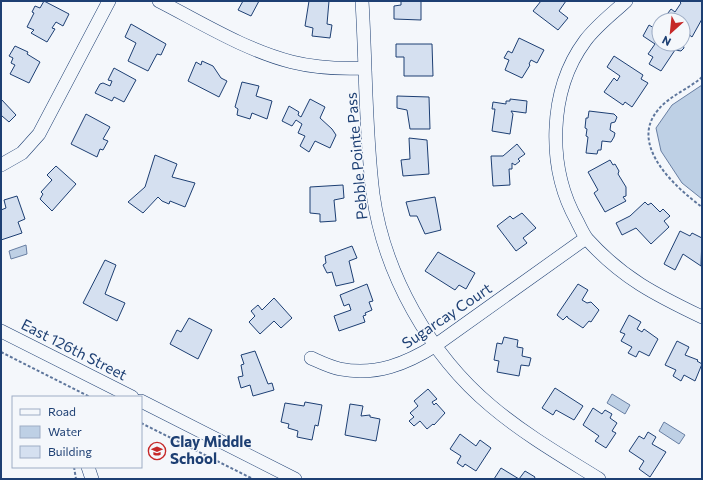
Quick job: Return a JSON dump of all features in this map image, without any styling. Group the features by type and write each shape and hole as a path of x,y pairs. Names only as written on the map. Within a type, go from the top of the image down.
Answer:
{"street":[{"path":"1,165 22,153 39,134 109,1"},
{"path":"159,1 266,54 293,62 322,67 365,68"},
{"name":"Pebble Pointe Pass","path":"362,1 369,149 374,195 379,224 392,266 405,294 436,345 468,386 490,406 531,436 599,479"},
{"path":"626,1 585,42 567,77 560,96 555,136 560,178 566,197 586,238 609,261 629,279 702,317"},
{"name":"Sugarcay Court","path":"311,358 339,369 369,372 393,367 414,359 436,345 586,238"},
{"name":"East 126th Street","path":"1,331 114,393 128,396"},
{"path":"142,402 295,479"},
{"path":"88,468 92,479"}],"path":[{"path":"702,77 658,110 650,124 649,132 652,151 664,173 702,208"},
{"path":"1,352 88,396"},
{"path":"142,423 253,479"},
{"path":"74,468 76,479"}],"water":[{"path":"702,85 702,199 682,183 661,151 656,128 672,105"},
{"path":"26,245 27,254 11,259 9,251"},
{"path":"612,394 630,405 625,414 607,403"},
{"path":"664,422 685,435 679,444 659,431"}],"building":[{"path":"44,1 69,14 63,26 56,22 52,28 55,29 47,42 31,33 34,30 27,27 34,13 32,12 35,6 40,8"},
{"path":"243,1 259,1 251,16 238,10"},
{"path":"309,1 329,1 327,24 332,25 330,38 312,36 313,28 305,26"},
{"path":"401,1 421,1 421,20 394,19 394,6 401,5"},
{"path":"541,1 566,1 559,11 568,18 558,30 533,11"},
{"path":"679,1 700,1 702,3 702,19 692,37 691,12 675,12 681,3"},
{"path":"131,24 166,44 161,55 157,54 148,71 128,61 136,43 125,37"},
{"path":"649,25 651,26 651,41 643,36"},
{"path":"519,38 544,50 537,63 531,60 530,65 522,78 505,70 509,60 504,58 508,51 512,53"},
{"path":"396,44 432,44 433,76 404,76 404,57 396,57"},
{"path":"15,46 28,52 27,54 40,62 29,83 10,74 15,65 11,63 13,58 9,56"},
{"path":"651,50 651,52 674,52 661,71 649,64 653,57 648,54"},
{"path":"614,56 643,75 641,79 648,83 632,107 625,102 623,105 604,92 614,78 617,81 620,76 607,67"},
{"path":"202,61 213,66 221,78 227,81 219,97 188,81 196,62 201,65"},
{"path":"114,68 136,80 124,102 114,97 112,101 95,93 100,84 103,83 110,86 112,81 108,80"},
{"path":"242,82 259,86 256,96 272,101 267,119 252,113 250,119 237,115 238,109 235,107"},
{"path":"397,96 429,97 430,129 410,129 407,110 397,108"},
{"path":"1,99 16,115 9,122 2,116 1,117"},
{"path":"310,99 325,107 320,118 336,135 330,148 315,141 309,152 300,146 305,136 298,133 302,124 296,120 292,126 282,121 289,106 299,112 298,115 301,117"},
{"path":"510,99 527,101 526,113 511,111 513,114 510,134 492,131 495,109 492,109 493,102 506,104 506,101 510,101"},
{"path":"589,111 614,114 617,117 615,122 611,123 610,130 615,133 614,137 611,142 602,141 601,150 598,150 597,154 586,153 588,137 586,136 587,129 585,128 586,118 588,118"},
{"path":"86,114 110,127 103,139 108,141 103,150 100,149 97,157 71,144"},
{"path":"409,138 427,140 429,174 403,176 401,160 410,159"},
{"path":"517,144 525,154 518,159 520,161 515,165 512,163 512,169 509,169 510,185 493,186 491,156 503,156"},
{"path":"155,155 177,164 172,177 195,183 185,207 170,201 169,204 162,201 158,197 143,213 128,202 145,187"},
{"path":"610,160 613,165 615,164 619,171 618,174 626,187 626,196 623,197 626,201 605,212 594,193 598,190 588,172"},
{"path":"56,166 76,184 52,211 40,199 43,194 41,192 52,180 47,175"},
{"path":"343,185 344,198 334,200 336,221 320,222 320,214 310,213 310,187"},
{"path":"17,196 25,219 18,222 22,233 1,240 1,210 6,208 4,200"},
{"path":"435,197 441,230 425,234 417,216 410,216 406,202"},
{"path":"645,202 648,205 651,203 660,212 663,209 670,216 664,221 669,227 651,244 636,228 622,235 616,223 630,216"},
{"path":"522,213 536,228 523,238 527,243 516,251 497,226 510,216 513,219"},
{"path":"680,231 690,236 692,233 702,238 701,266 683,254 675,270 664,264"},
{"path":"352,246 357,258 349,261 354,282 336,286 332,272 327,273 323,265 326,263 325,256"},
{"path":"438,252 475,273 466,289 459,285 455,290 425,271"},
{"path":"105,260 116,265 105,294 125,303 117,321 83,303"},
{"path":"367,284 373,301 369,302 372,310 365,313 366,315 363,316 365,322 339,331 334,316 351,310 349,304 344,306 340,295"},
{"path":"578,284 588,290 582,300 587,303 591,302 599,310 591,322 589,321 583,328 567,316 563,320 557,315"},
{"path":"274,298 292,318 281,328 274,321 260,334 249,322 255,316 251,311 258,305 262,310"},
{"path":"629,315 641,322 637,329 642,332 644,329 658,339 649,356 639,351 636,357 628,353 632,347 621,341 625,334 620,332"},
{"path":"189,318 212,330 198,359 170,344 177,330 181,332"},
{"path":"504,337 518,340 517,347 523,348 522,356 531,358 529,366 521,365 519,376 497,372 499,361 494,360 497,343 502,344"},
{"path":"677,341 689,347 685,355 698,360 697,361 702,364 695,381 684,375 681,381 673,376 676,370 665,365"},
{"path":"255,351 268,384 272,383 274,390 253,396 250,385 241,388 238,377 243,376 241,365 244,364 241,355"},
{"path":"555,388 583,406 574,420 556,410 553,415 542,408"},
{"path":"428,389 437,399 432,402 434,405 436,403 445,413 434,425 433,424 427,429 420,421 414,426 409,421 414,417 410,413 418,406 414,401"},
{"path":"305,402 322,405 318,426 315,425 312,440 297,437 298,431 288,428 289,424 281,422 285,403 304,406"},
{"path":"350,404 363,406 361,416 370,415 370,417 380,419 376,441 345,435"},
{"path":"593,408 602,414 605,410 612,414 610,418 617,423 612,431 616,433 606,448 595,441 599,436 583,425"},
{"path":"648,432 656,437 652,444 666,452 650,477 639,469 644,461 629,451 639,436 644,439"},
{"path":"460,434 476,446 480,440 491,448 476,471 465,464 463,467 457,463 461,456 450,449"},
{"path":"501,468 519,479 494,479"},
{"path":"525,471 535,477 534,479 519,479"}],"place":[{"name":"Clay Middle School","path":"157,451"}]}
